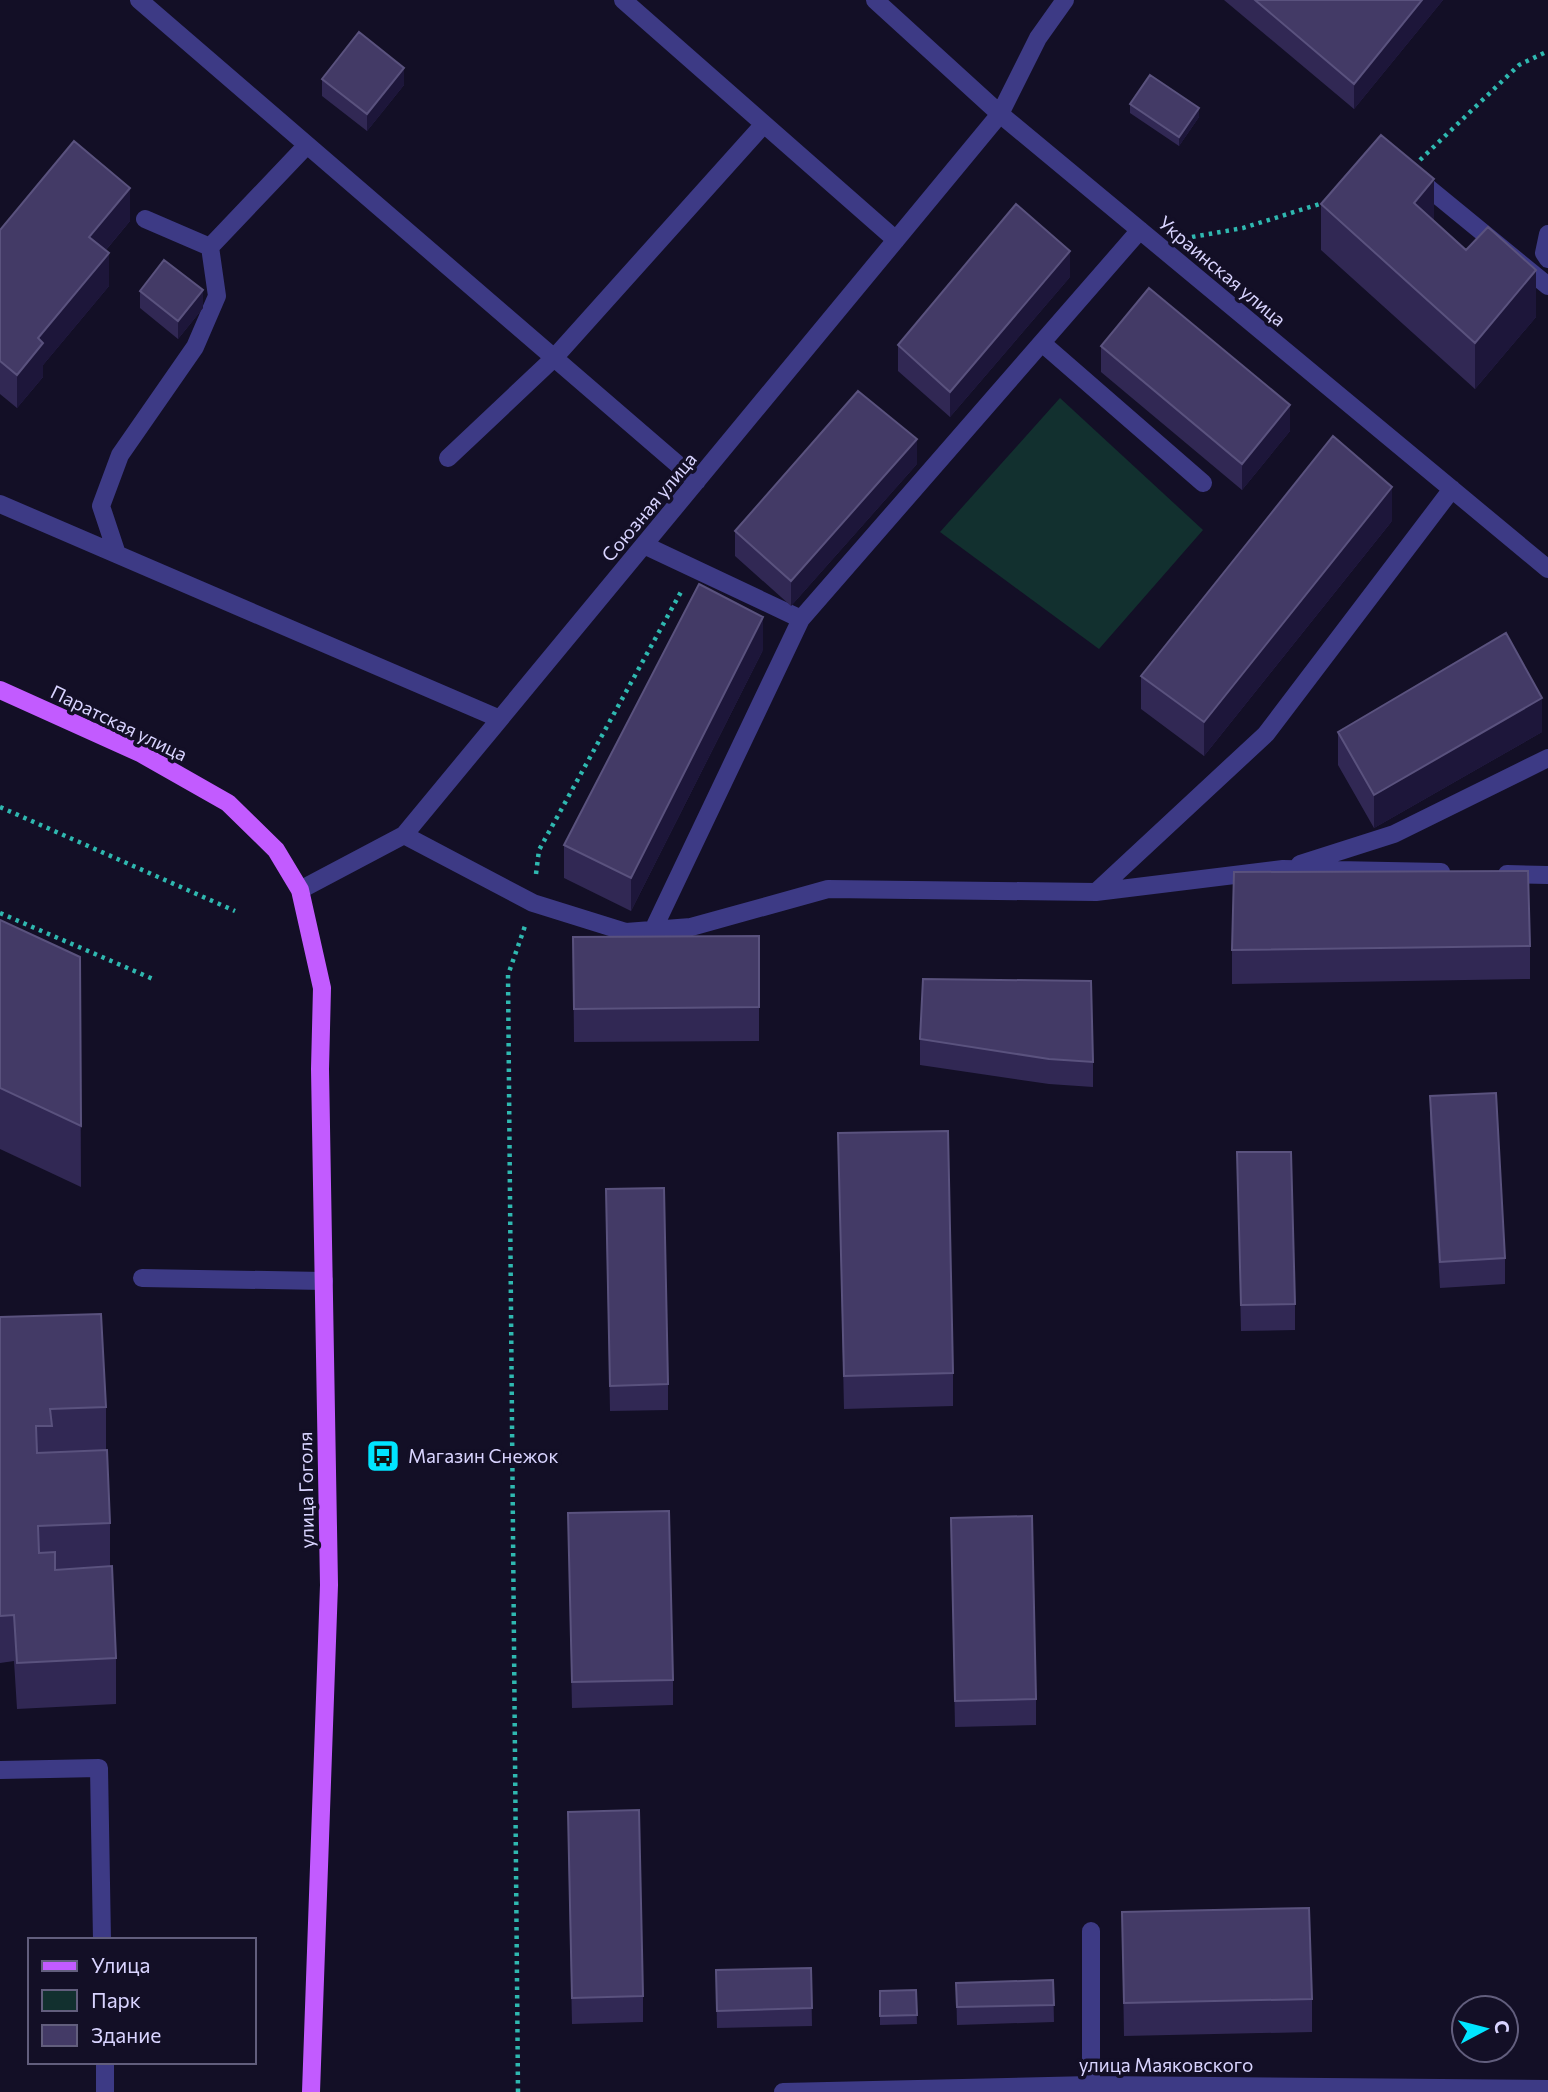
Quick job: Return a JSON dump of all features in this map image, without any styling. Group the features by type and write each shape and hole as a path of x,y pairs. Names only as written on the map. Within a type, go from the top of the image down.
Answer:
{"main road":[{"name":"Паратская улица","path":"0,691 140,753 228,803 275,850 300,890"},
{"name":"улица Гоголя","path":"300,890 322,988 320,1069 329,1585 311,2092"}],"street":[{"path":"139,0 697,481"},
{"path":"623,0 896,240"},
{"name":"Украинская улица","path":"875,0 1000,114 1548,569"},
{"name":"Союзная улица","path":"300,890 404,835 1000,114 1038,38 1065,0"},
{"path":"448,458 554,358 764,124"},
{"path":"210,247 307,145"},
{"path":"1426,186 1548,286"},
{"path":"145,219 210,247"},
{"path":"653,930 800,619 1140,230"},
{"path":"1548,234 1544,253 1548,259"},
{"path":"117,554 101,506 121,455 195,347 217,296 210,247"},
{"path":"1042,342 1203,483"},
{"path":"1096,892 1266,734 1452,489"},
{"path":"0,504 500,719"},
{"path":"644,545 800,619"},
{"path":"1283,869 1394,834 1548,758"},
{"path":"404,835 533,903 626,932 691,927 828,889 1096,892 1283,869 1464,873"},
{"path":"1492,873 1548,875"},
{"path":"142,1278 324,1281"},
{"path":"0,1770 99,1768 102,1938"},
{"path":"1091,1931 1091,2085"},
{"path":"104,2064 105,2092"},
{"name":"улица Маяковского","path":"783,2092 1054,2089 1091,2085 1548,2089"}],"path":[{"path":"1409,165 1421,159 1519,65 1548,51"},
{"path":"1157,244 1242,228 1335,198"},
{"path":"518,2092 508,975 533,903 539,850 694,568"},
{"path":"0,807 235,911"},
{"path":"0,913 153,979"}],"green space":[{"path":"1060,398 1203,530 1099,649 940,532"}],"building":[{"path":"1255,0 1422,0 1354,84"},
{"path":"359,32 404,68 367,114 322,79"},
{"path":"1150,75 1199,108 1179,137 1130,104"},
{"path":"1381,135 1434,179 1414,203 1466,250 1488,227 1536,270 1475,343 1321,204"},
{"path":"74,141 130,188 89,237 109,253 38,338 43,343 17,375 0,361 0,230"},
{"path":"1016,204 1070,251 950,392 898,345"},
{"path":"164,260 203,290 178,321 140,291"},
{"path":"1149,288 1290,405 1242,464 1101,346"},
{"path":"858,391 917,439 791,581 735,531"},
{"path":"1333,436 1392,487 1204,722 1141,676"},
{"path":"699,584 763,617 631,878 564,845"},
{"path":"1506,633 1542,698 1374,795 1338,732"},
{"path":"1528,871 1530,946 1232,950 1234,872"},
{"path":"0,920 80,957 81,1126 0,1088"},
{"path":"759,936 759,1007 574,1009 573,937"},
{"path":"923,979 1091,981 1093,1062 1049,1059 920,1039"},
{"path":"1496,1093 1505,1258 1440,1262 1430,1096"},
{"path":"948,1131 953,1373 844,1376 838,1133"},
{"path":"1237,1152 1291,1152 1295,1304 1241,1305"},
{"path":"664,1188 668,1384 610,1386 606,1189"},
{"path":"101,1314 106,1407 50,1409 52,1426 36,1426 37,1453 107,1450 110,1523 38,1526 39,1553 55,1552 55,1570 112,1566 116,1658 17,1663 14,1615 0,1616 0,1317"},
{"path":"669,1511 673,1680 572,1682 568,1513"},
{"path":"1032,1516 1036,1699 955,1701 951,1518"},
{"path":"639,1810 643,1996 572,1998 568,1812"},
{"path":"1309,1908 1312,1999 1124,2003 1122,1912"},
{"path":"811,1968 812,2008 717,2011 716,1970"},
{"path":"1053,1980 1054,2005 957,2007 956,1983"},
{"path":"916,1990 917,2015 880,2016 880,1991"}],"place":[{"name":"Магазин Снежок","path":"383,1456"}]}
